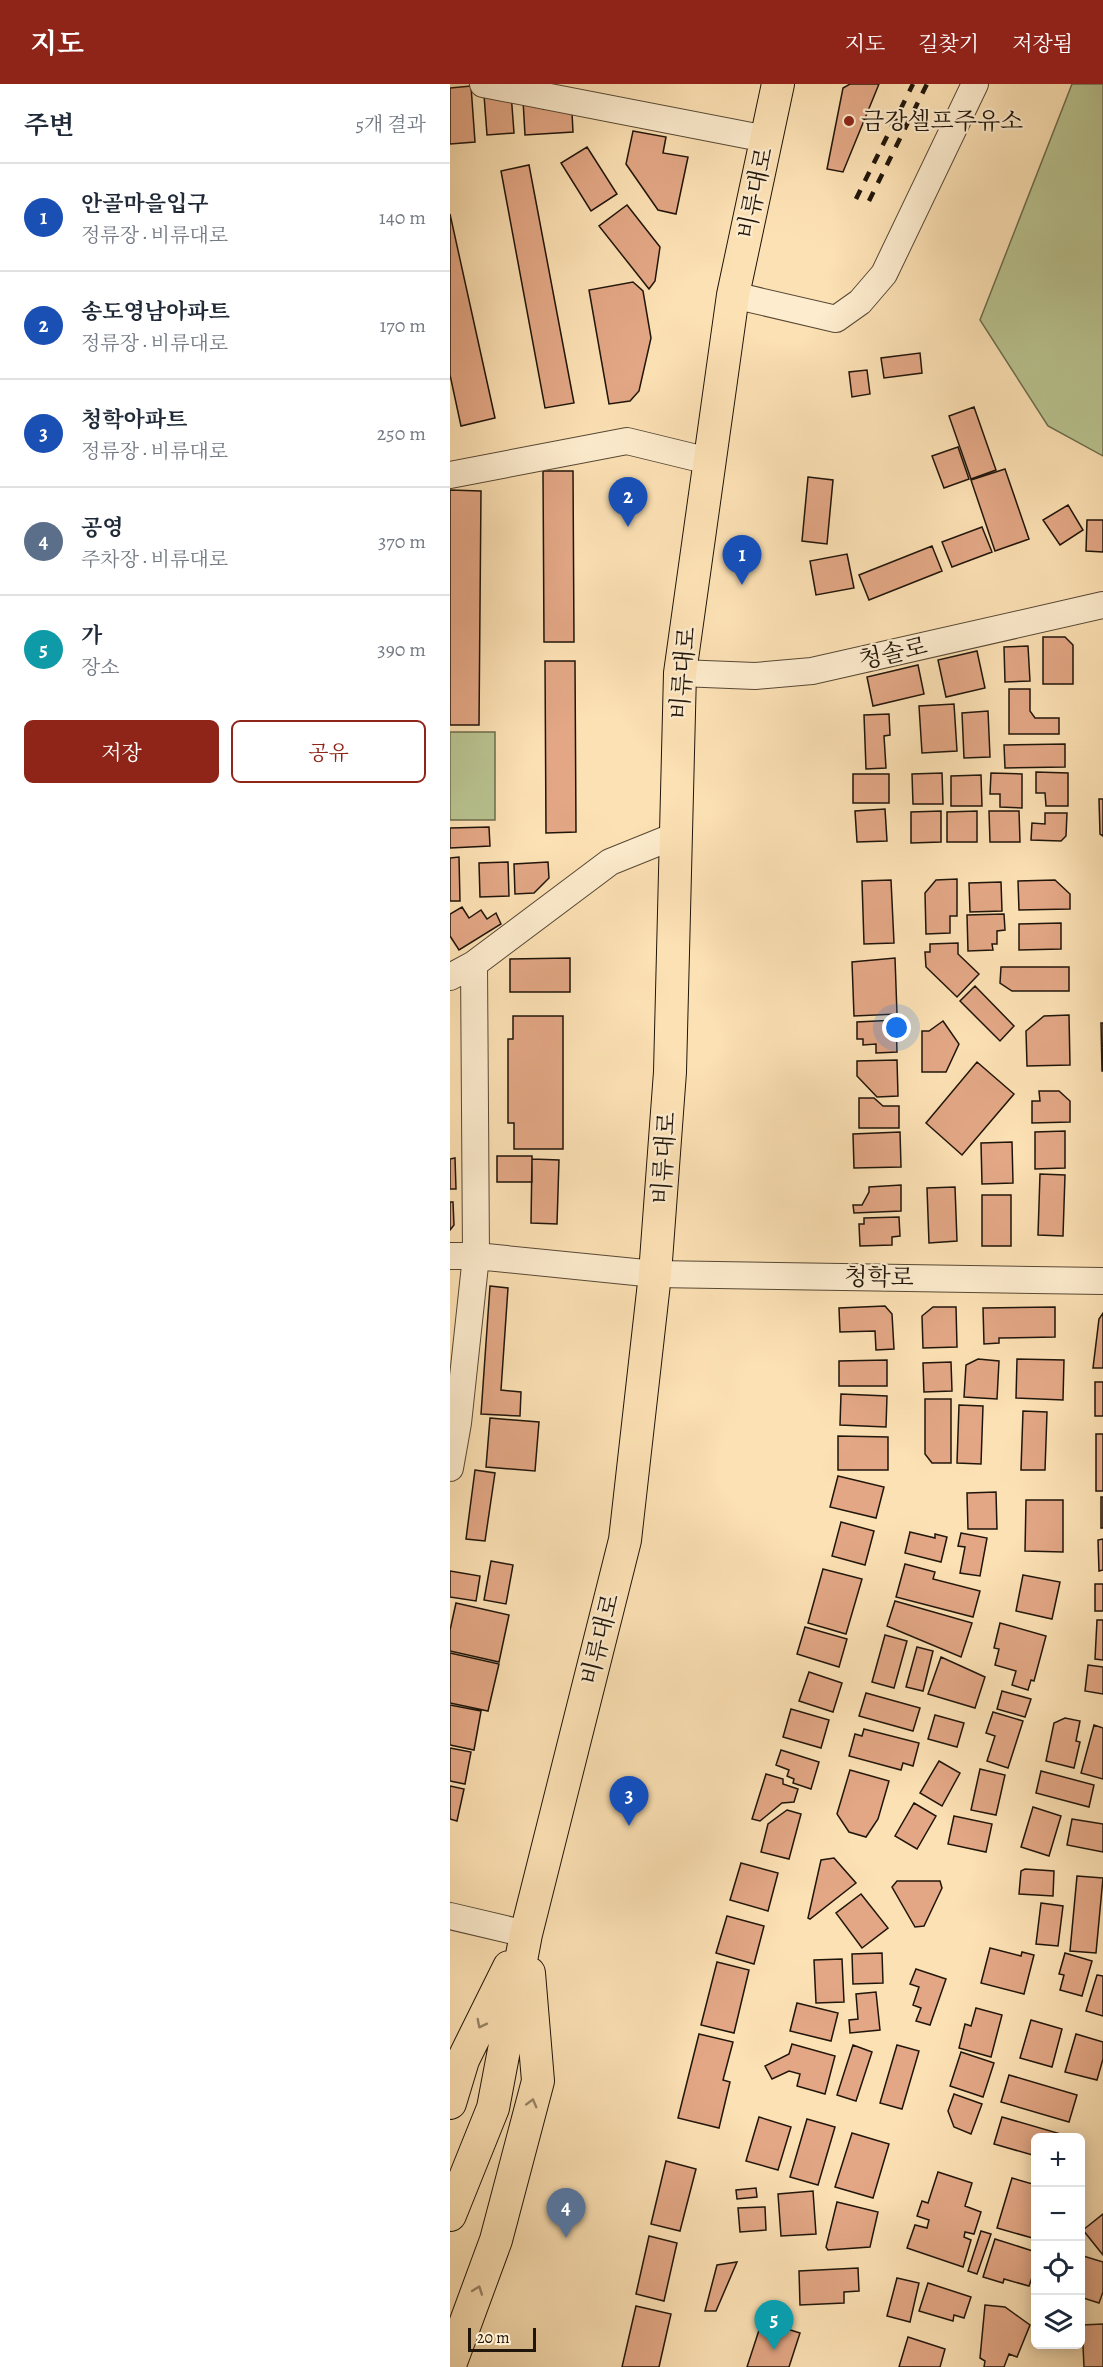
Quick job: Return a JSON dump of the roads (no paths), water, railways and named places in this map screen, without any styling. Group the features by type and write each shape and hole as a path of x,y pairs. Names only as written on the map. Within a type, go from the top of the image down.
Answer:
{"main road":[{"name":"비류대로","path":"450,2216 493,2108 526,1934 625,1540 655,1274 670,1072 681,673 734,295 778,84"},
{"path":"450,2103 463,2060 526,1934"},
{"path":"450,2365 496,2240 538,2082 526,1934"}],"street":[{"path":"483,84 766,139"},
{"path":"734,295 836,319 860,302 884,274 975,84"},
{"path":"450,475 627,441 709,461"},
{"name":"청솔로","path":"681,673 755,676 812,671 1103,605"},
{"path":"450,977 474,964 610,862 677,835"},
{"path":"450,1468 458,1423 476,1256 474,964"},
{"name":"청학로","path":"450,1256 476,1256 655,1274 1103,1281"},
{"path":"450,1916 526,1934"}],"railway":[{"path":"856,199 913,84"},
{"path":"869,201 927,84"}],"place":[{"name":"금강셀프주유소","path":"849,121"},
{"name":"송도영남아파트","path":"628,527"},
{"name":"안골마을입구","path":"742,585"},
{"name":"청학아파트","path":"629,1826"},
{"name":"공영","path":"566,2238"},
{"name":"가","path":"774,2350"}]}
